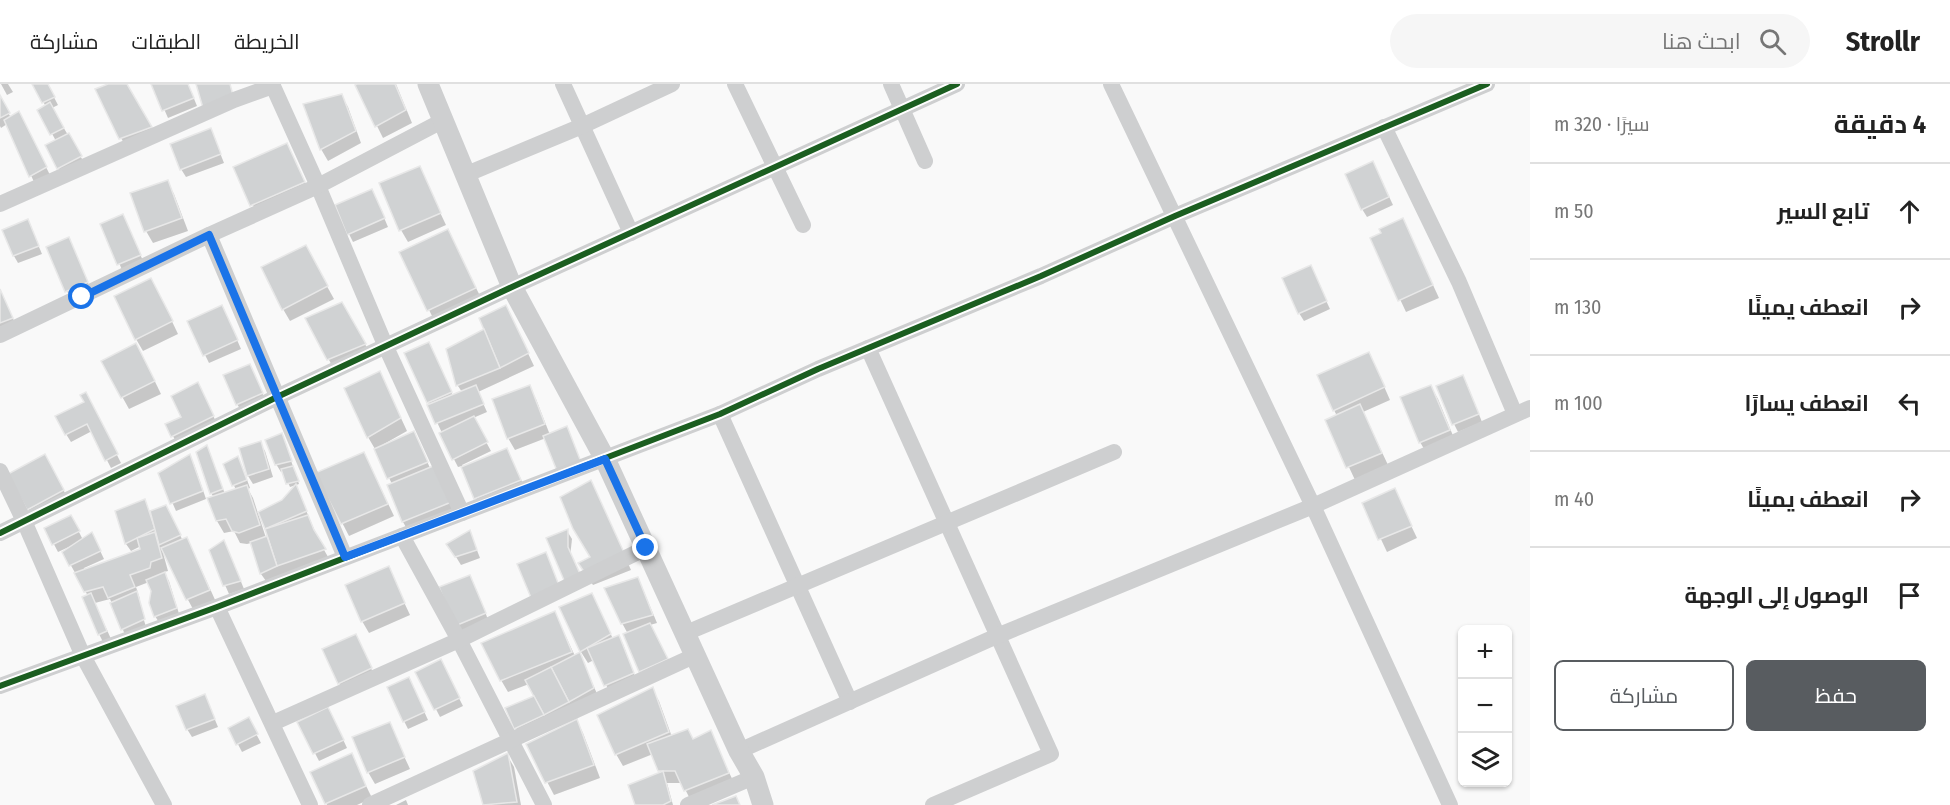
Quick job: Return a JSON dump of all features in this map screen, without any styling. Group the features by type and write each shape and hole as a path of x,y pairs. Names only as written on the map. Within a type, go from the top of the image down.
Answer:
{"street":[{"path":"428,84 512,287 605,459 739,751 754,777 764,805"},
{"path":"563,84 632,232"},
{"path":"467,174 582,126 672,84"},
{"path":"735,84 803,225"},
{"path":"891,84 925,161"},
{"path":"0,533 277,397 957,84"},
{"path":"1111,84 1313,506 1450,805"},
{"path":"0,686 218,607 720,414 818,369 1041,276 1175,216 1486,84"},
{"path":"0,204 272,85 318,186 386,347 462,513"},
{"path":"0,335 209,235 318,186 444,120"},
{"path":"739,751 997,636 1313,506 1522,411 1384,127"},
{"path":"209,235 345,557"},
{"path":"868,348 1051,754 933,805"},
{"path":"720,414 850,702"},
{"path":"686,633 1114,452"},
{"path":"0,471 83,656 164,805"},
{"path":"402,536 459,640 544,805"},
{"path":"273,723 459,640 646,548"},
{"path":"218,607 310,805"},
{"path":"370,805 696,655"},
{"path":"688,805 754,777"}],"building":[{"path":"32,84 48,84 55,97 42,103"},
{"path":"108,84 127,84 152,127 119,139 95,89"},
{"path":"151,84 188,84 194,98 162,111"},
{"path":"196,84 230,84 234,99 203,108"},
{"path":"395,84 406,110 375,127 355,85"},
{"path":"342,94 356,131 320,150 303,104"},
{"path":"0,95 10,113 0,118"},
{"path":"50,102 64,128 50,135 37,110"},
{"path":"19,111 47,167 29,177 4,120"},
{"path":"211,128 221,154 180,170 170,144"},
{"path":"69,133 82,156 57,169 45,145"},
{"path":"287,143 305,182 250,206 233,167"},
{"path":"1373,161 1389,197 1361,210 1345,174"},
{"path":"420,166 441,213 399,231 379,183"},
{"path":"168,180 182,218 144,232 130,193"},
{"path":"372,189 385,218 347,235 335,205"},
{"path":"123,214 141,255 117,265 100,224"},
{"path":"1403,218 1433,285 1398,301 1370,238 1381,233 1379,229"},
{"path":"28,219 39,246 13,256 2,230"},
{"path":"448,229 476,288 427,311 399,252"},
{"path":"69,237 88,282 65,292 46,247"},
{"path":"306,245 328,286 282,310 261,267"},
{"path":"1311,265 1327,301 1298,314 1282,278"},
{"path":"151,278 173,321 135,340 114,296"},
{"path":"0,289 13,318 0,323"},
{"path":"342,302 366,344 327,360 305,318"},
{"path":"222,305 238,340 203,356 187,321"},
{"path":"506,305 529,353 500,368 479,318"},
{"path":"484,329 500,368 456,386 446,349"},
{"path":"429,342 452,392 427,403 404,353"},
{"path":"136,343 155,381 121,398 101,361"},
{"path":"1369,352 1385,387 1333,411 1317,375"},
{"path":"250,364 263,393 236,405 223,375"},
{"path":"380,371 401,418 367,438 344,388"},
{"path":"1463,375 1479,414 1452,425 1436,386"},
{"path":"198,382 214,416 171,437 165,424 181,417 171,396"},
{"path":"476,385 484,404 435,424 427,405"},
{"path":"530,385 545,424 507,439 492,399"},
{"path":"1431,385 1450,430 1419,443 1400,397"},
{"path":"86,392 118,454 105,461 87,424 65,435 55,416 84,402 80,395"},
{"path":"1360,404 1382,453 1346,468 1325,420"},
{"path":"474,416 488,442 452,460 439,433"},
{"path":"567,426 581,462 557,471 543,436"},
{"path":"414,431 428,462 387,479 374,449"},
{"path":"282,433 292,461 275,465 265,440"},
{"path":"261,441 269,469 247,476 239,448"},
{"path":"207,445 223,489 210,494 196,452"},
{"path":"507,448 521,480 474,499 461,467"},
{"path":"364,452 388,504 341,524 315,473"},
{"path":"45,454 64,490 27,510 8,474"},
{"path":"190,454 203,491 170,504 158,473"},
{"path":"238,456 247,480 232,486 223,464"},
{"path":"438,464 454,501 402,522 387,485"},
{"path":"293,466 299,481 286,484 281,469"},
{"path":"591,480 626,557 585,573 578,563 590,557 573,529 560,497"},
{"path":"296,484 307,511 265,529 258,512 282,500"},
{"path":"247,485 260,525 239,533 232,531 226,519 216,521 207,498"},
{"path":"1395,488 1412,526 1378,540 1362,503"},
{"path":"145,499 155,529 125,544 115,511"},
{"path":"166,505 181,535 159,545 150,511"},
{"path":"71,515 80,531 52,545 44,528"},
{"path":"308,515 326,549 277,566 265,529"},
{"path":"568,529 568,547 581,576 566,585 546,538"},
{"path":"470,530 477,550 455,557 446,544"},
{"path":"92,532 101,551 69,566 62,552"},
{"path":"155,532 162,558 151,562 150,568 130,575 135,587 108,598 103,587 84,592 74,573 140,549 137,538"},
{"path":"267,536 277,566 260,574 250,542"},
{"path":"187,537 210,590 186,600 161,548"},
{"path":"224,540 241,581 223,586 209,550"},
{"path":"546,552 560,588 532,600 517,564"},
{"path":"389,566 405,603 361,622 345,585"},
{"path":"165,572 177,608 154,617 149,603 151,591 146,580"},
{"path":"470,575 486,613 455,626 439,587"},
{"path":"638,577 653,615 621,624 604,588"},
{"path":"137,591 145,619 121,630 110,603"},
{"path":"91,593 107,631 98,635 82,597"},
{"path":"592,593 611,634 580,652 559,607"},
{"path":"555,611 572,652 500,681 481,643"},
{"path":"650,623 668,659 639,672 623,634"},
{"path":"356,634 372,668 338,684 322,649"},
{"path":"619,635 634,673 604,686 587,648"},
{"path":"580,652 594,688 569,702 551,667"},
{"path":"441,659 460,698 434,710 415,672"},
{"path":"551,667 569,702 544,715 525,680"},
{"path":"409,677 425,712 403,722 387,687"},
{"path":"653,687 669,732 615,755 597,715"},
{"path":"205,694 215,719 186,730 176,706"},
{"path":"534,696 544,715 514,729 505,708"},
{"path":"328,707 344,740 313,754 297,722"},
{"path":"249,717 258,734 236,745 228,728"},
{"path":"577,719 594,765 545,783 526,744"},
{"path":"390,722 405,757 367,773 352,737"},
{"path":"688,729 693,739 711,730 729,773 684,791 675,771 658,771 647,744"},
{"path":"352,753 366,786 325,804 310,772"},
{"path":"508,753 517,802 483,805 473,771"},
{"path":"663,771 671,801 663,805 635,805 628,785"},
{"path":"736,796 740,805 712,805"}],"cycle path":[{"path":"0,533 277,397 957,84"},
{"path":"0,686 217,607 720,414 818,369 1041,276 1175,216 1487,84"}],"route":[{"path":"82,297 209,235 345,557 605,459 646,548"}]}
